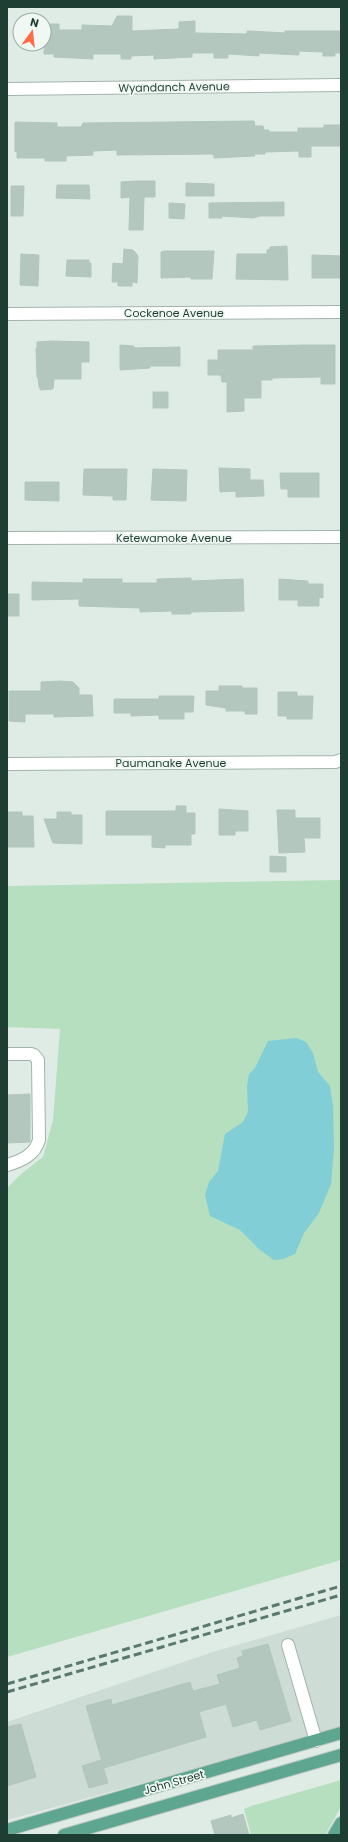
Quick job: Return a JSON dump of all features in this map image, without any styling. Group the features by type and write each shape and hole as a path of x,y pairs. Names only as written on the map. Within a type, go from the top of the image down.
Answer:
{"main road":[{"name":"John Street","path":"7,1830 341,1733"},
{"name":"John Street","path":"64,1835 341,1755"},
{"path":"78,1835 104,1824"}],"street":[{"name":"Wyandanch Avenue","path":"7,89 341,85"},
{"name":"Cockenoe Avenue","path":"7,314 341,312"},
{"name":"Ketewamoke Avenue","path":"7,538 341,537"},
{"name":"Paumanake Avenue","path":"7,764 338,761"},
{"path":"7,1054 31,1054 38,1060 38,1140 35,1151 31,1155 7,1164"},
{"path":"288,1645 316,1740"}],"shaded area":[{"path":"341,1615 341,1729 7,1820 7,1722 213,1652"}],"green space":[{"path":"341,880 341,1560 7,1657 7,1188 21,1174 43,1157 53,1120 60,1029 7,1027 7,886"},
{"path":"341,1780 341,1807 325,1835 251,1835 244,1809"}],"water":[{"path":"296,1038 306,1042 313,1053 318,1072 330,1086 333,1106 334,1148 331,1184 319,1213 304,1233 295,1254 283,1259 274,1260 260,1250 240,1230 210,1216 205,1195 209,1182 218,1171 225,1134 243,1122 248,1112 247,1086 249,1074 255,1068 268,1041"}],"building":[{"path":"117,16 132,16 132,31 179,29 179,22 195,21 195,33 247,34 247,31 285,33 285,31 341,31 341,53 335,53 335,56 323,56 323,52 299,51 299,55 259,53 259,56 228,54 228,58 214,58 214,53 192,53 192,57 154,59 154,55 131,56 131,59 121,59 121,54 93,54 93,59 54,57 54,54 44,54 44,52 52,52 52,24 59,24 59,30 82,30 82,25 112,26"},
{"path":"254,121 255,126 263,126 264,130 269,130 269,132 298,132 298,128 324,128 324,125 341,125 341,146 311,146 311,157 299,157 299,151 265,152 265,154 254,154 255,156 214,158 214,155 211,154 117,155 117,150 93,151 93,155 66,156 66,161 45,161 45,158 17,158 17,151 15,152 15,122 57,123 57,127 81,127 83,123"},
{"path":"155,181 155,197 144,197 143,230 129,230 130,197 121,198 121,182"},
{"path":"186,183 214,184 214,196 186,196"},
{"path":"57,185 89,185 90,199 56,198"},
{"path":"11,186 24,186 23,216 11,216"},
{"path":"284,202 284,216 260,216 253,218 222,216 222,218 209,218 209,203"},
{"path":"169,203 185,204 184,219 169,218"},
{"path":"287,246 288,280 236,279 237,254 267,254 267,250 270,249 270,247"},
{"path":"124,249 133,250 138,256 137,283 132,282 132,286 118,286 118,282 112,282 113,263 123,264"},
{"path":"214,251 212,279 191,279 191,277 161,278 161,252"},
{"path":"21,254 39,255 38,286 20,285"},
{"path":"312,255 341,256 341,278 312,278"},
{"path":"67,260 89,260 89,263 91,263 91,277 66,276"},
{"path":"37,342 89,342 89,362 81,362 81,379 54,379 53,389 40,390 37,377"},
{"path":"120,345 134,346 134,348 180,347 180,366 150,366 150,368 120,370"},
{"path":"335,345 335,384 321,384 321,377 272,378 272,380 261,380 261,398 244,398 244,411 227,412 227,382 222,382 221,375 208,375 208,360 218,360 218,350 253,350 253,346"},
{"path":"153,392 168,392 168,408 153,408"},
{"path":"219,468 250,469 250,480 263,480 264,496 236,497 236,491 220,492"},
{"path":"84,469 127,469 126,500 113,500 113,496 83,495"},
{"path":"153,469 187,470 186,501 151,500"},
{"path":"280,473 319,473 319,497 288,497 288,489 281,489"},
{"path":"25,482 59,482 59,501 25,500"},
{"path":"191,578 191,581 243,579 244,611 191,612 191,614 172,614 172,611 140,612 140,608 79,606 79,599 32,600 32,582 83,583 83,579 122,579 122,583 157,583 157,579"},
{"path":"279,579 308,581 308,584 323,584 323,598 319,597 319,606 298,606 298,600 279,600"},
{"path":"7,594 19,594 19,616 7,616"},
{"path":"41,682 73,682 79,688 79,695 92,695 93,716 54,717 54,714 25,714 25,722 9,721 9,691 41,691"},
{"path":"219,686 242,686 242,688 257,688 257,714 245,714 245,711 226,711 226,708 206,705 206,691 219,691"},
{"path":"278,692 297,692 297,696 313,696 312,719 287,719 287,716 278,716"},
{"path":"159,696 194,696 193,712 184,712 184,719 159,719 159,715 131,716 131,713 114,713 114,699 159,699"},
{"path":"176,806 186,806 186,813 195,813 195,834 191,834 191,845 165,845 165,848 152,847 152,835 106,835 106,811 176,811"},
{"path":"219,809 248,811 248,831 235,831 235,835 219,835"},
{"path":"277,810 295,810 295,818 320,818 320,838 304,838 305,852 279,853"},
{"path":"7,812 22,812 22,816 33,816 34,847 7,847"},
{"path":"57,812 71,812 71,815 82,815 82,844 53,843 44,819 57,819"},
{"path":"270,856 286,857 286,872 270,872"},
{"path":"30,1094 30,1142 7,1143 7,1095"},
{"path":"268,1644 291,1721 260,1730 257,1720 233,1727 226,1704 199,1712 206,1737 104,1768 86,1706 111,1699 112,1705 190,1682 193,1691 220,1684 217,1675 240,1668 237,1658 243,1656 242,1651"},
{"path":"21,1724 36,1777 7,1786 7,1727"},
{"path":"101,1760 108,1783 89,1788 82,1766"},
{"path":"243,1814 249,1835 215,1835 211,1821 231,1815 231,1818"}],"railway":[{"path":"7,1684 341,1586"},
{"path":"7,1692 341,1595"}]}
